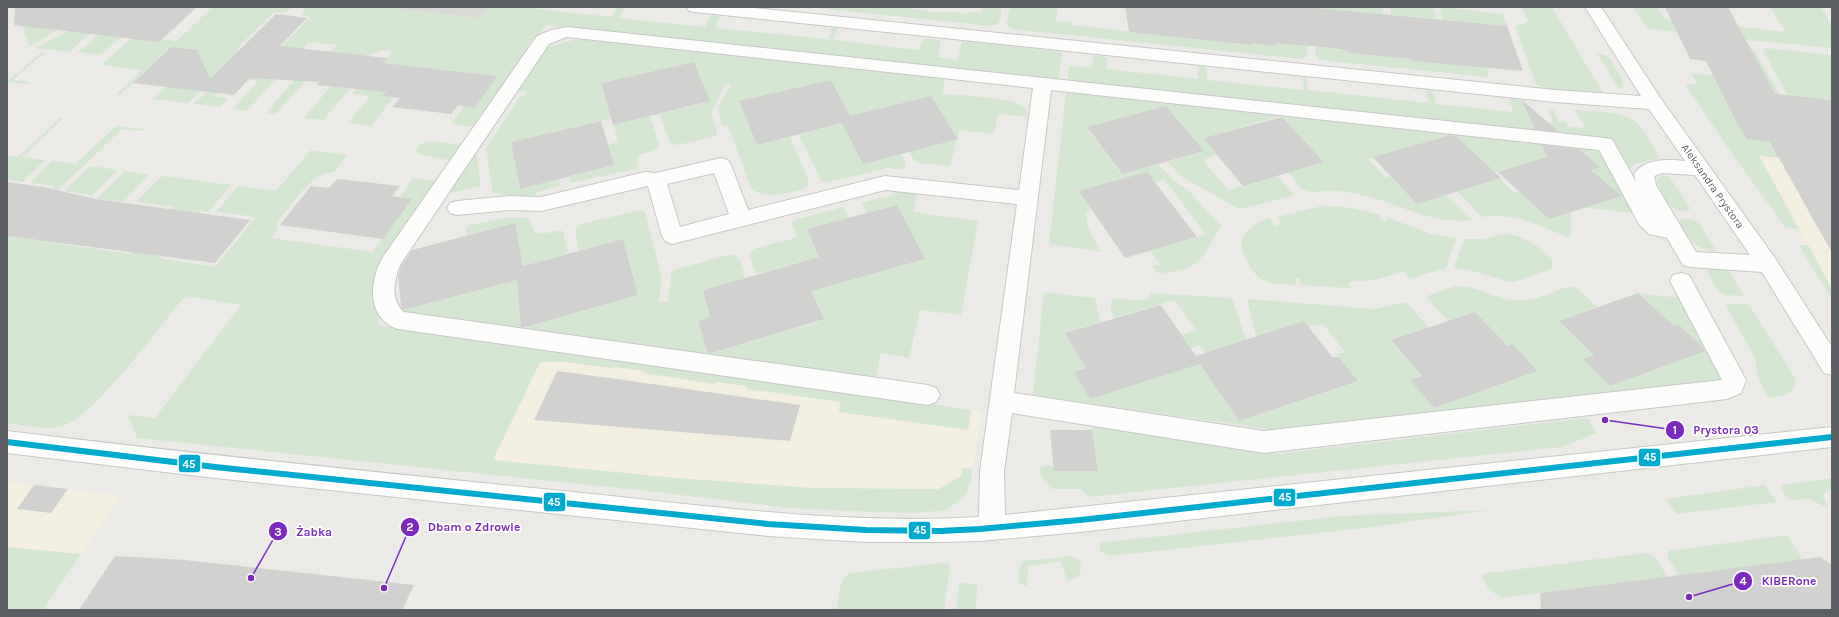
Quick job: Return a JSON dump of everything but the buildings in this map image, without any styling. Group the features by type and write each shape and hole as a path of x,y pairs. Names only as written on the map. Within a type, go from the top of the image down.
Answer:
{"street":[{"path":"694,7 1556,96 1655,103"},
{"name":"Aleksandra Prystora","path":"1593,7 1655,103 1768,264 1832,366"},
{"path":"928,395 398,320 387,310 383,282 390,263 543,40 557,34 567,32 1605,144 1646,219 1665,230"},
{"path":"992,527 992,471 1028,198 1053,85"},
{"path":"457,208 517,203 542,204 645,180 656,180 722,165 741,218"},
{"path":"1700,169 1658,166 1649,169 1644,174 1646,185 1665,230 1690,259 1768,264"},
{"path":"656,180 672,236 885,183 1028,198"},
{"path":"1001,401 1264,442 1727,389 1733,386 1734,380 1685,287"},
{"path":"7,442 216,467 768,524 874,531 961,530 1080,520 1832,437"}],"shaded area":[{"path":"381,7 487,7 479,18"},
{"path":"1759,155 1832,163 1832,289 1799,229"},
{"path":"546,349 982,412 972,469 962,468 961,476 939,489 911,490 812,488 676,478 493,460"},
{"path":"7,482 121,496 43,610 7,610"}],"green space":[{"path":"212,7 294,7 283,13 274,12 240,45 236,57 188,103 153,99 166,87 173,87 201,60 197,50 168,49 120,95 116,94 142,70 101,65 134,36 177,41"},
{"path":"306,7 381,7 479,18 487,7 538,7 537,9 611,17 617,7 625,7 618,18 705,27 711,15 720,16 715,28 828,39 832,27 838,28 833,40 919,50 923,38 941,40 938,57 958,60 962,41 1062,52 1058,81 546,25 475,127 451,124 464,106 475,107 497,76 407,66 382,96 393,98 371,126 348,123 370,96 353,94 357,89 361,90 393,51 383,50 365,56 330,52 337,45 309,42 247,111 233,109 258,81 232,78 214,96 229,98 220,107 193,104 245,62 281,47 310,17 302,15"},
{"path":"805,7 898,7 943,13 944,11 967,14 967,12 981,13 983,7 1002,7 999,23 992,26"},
{"path":"1010,7 1058,7 1056,21 1071,22 1071,25 1251,45 1252,43 1275,46 1275,43 1289,44 1302,7 1307,54 1306,57 1301,59 1012,29 1006,24"},
{"path":"1310,7 1382,7 1383,14 1327,9 1334,49 1349,51 1349,53 1412,59 1413,61 1487,67 1489,76 1320,60 1316,56"},
{"path":"1390,7 1430,7 1433,8 1436,19 1391,15"},
{"path":"1444,7 1503,14 1507,26 1443,20 1440,9"},
{"path":"1522,7 1552,7 1603,93 1560,91 1536,84 1515,26 1528,22"},
{"path":"1633,7 1657,7 1665,19 1684,21 1679,32 1647,28"},
{"path":"1770,7 1821,7 1832,25 1832,48 1738,39 1726,25 1786,32"},
{"path":"25,24 57,30 29,47 24,31"},
{"path":"68,31 92,31 69,52 35,48"},
{"path":"101,32 124,35 100,55 78,52"},
{"path":"578,39 945,79 942,94 983,97 1014,102 1024,107 1028,117 998,114 994,134 959,130 950,166 918,163 909,152 945,118 931,96 840,119 842,101 831,80 739,101 757,145 790,137 809,181 806,188 778,195 764,194 751,188 728,125 722,126 719,108 731,85 725,84 711,113 717,132 716,136 677,145 670,143 660,114 700,104 693,85 703,82 694,62 601,83 611,118 511,142 520,189 559,179 560,185 538,192 533,196 493,194 486,148 519,98 528,94 523,90 515,93 547,47"},
{"path":"1749,47 1754,50 1780,95 1726,100 1747,139 1832,149 1832,163 1759,156 1799,229 1785,227 1731,152 1685,84 1698,85 1691,73 1725,77"},
{"path":"1766,48 1832,55 1832,100 1788,96 1763,50"},
{"path":"42,52 45,52 13,80 30,82 28,84 7,82 7,80 9,80"},
{"path":"1597,53 1608,56 1623,81 1623,87 1619,89"},
{"path":"1093,57 1107,57 1107,69 1198,79 1198,66 1206,67 1207,80 1304,90 1303,77 1306,77 1308,90 1429,103 1426,90 1433,91 1436,104 1513,112 1509,98 1524,100 1532,122 1553,123 1547,108 1554,110 1558,121 1566,122 1568,127 1586,128 1575,110 1617,114 1632,119 1638,124 1647,136 1659,158 1635,164 1630,169 1614,140 1067,82 1069,66 1092,68"},
{"path":"299,75 309,77 276,114 266,113"},
{"path":"331,86 350,88 323,120 304,118"},
{"path":"1066,92 1454,134 1368,159 1386,178 1391,176 1417,203 1446,195 1471,220 1457,221 1429,216 1352,193 1332,191 1311,192 1304,190 1288,172 1324,162 1281,116 1203,138 1217,155 1203,160 1228,190 1278,175 1293,194 1293,196 1239,209 1184,178 1167,162 1204,151 1166,106 1087,128 1121,174 1158,164 1174,181 1187,189 1221,226 1203,255 1197,262 1182,270 1157,273 1152,266 1160,264 1150,251 1206,234 1164,179 1086,211 1087,222 1091,233 1102,252 1049,244"},
{"path":"650,116 660,146 656,150 639,155 637,160 638,167 635,169 571,183 569,177 613,165 607,145 618,142 614,125"},
{"path":"60,118 63,119 22,157 45,160 23,182 7,180 7,155 18,157"},
{"path":"842,123 900,154 906,163 905,168 899,170 888,168 829,182 822,182 799,135"},
{"path":"116,126 144,129 142,131 122,129 55,193 50,192 56,186 30,183 52,161 76,164"},
{"path":"1454,134 1600,150 1634,213 1586,208 1622,196 1591,170 1599,167 1578,148 1494,173 1514,193 1519,191 1549,219 1571,212 1571,238 1517,218 1505,216 1482,217 1458,192 1492,181 1465,155 1473,152"},
{"path":"432,141 463,145 452,161 418,154 416,149 422,143"},
{"path":"311,150 347,155 334,172 326,173 318,177 302,191 277,223 277,229 271,238 373,252 411,199 400,197 413,178 438,181 376,272 379,325 972,410 968,430 839,412 840,402 747,389 746,386 717,382 713,384 616,367 612,368 563,362 540,362 493,460 676,478 812,488 939,489 961,476 962,468 972,469 971,482 965,496 947,510 915,513 789,508 639,490 137,438 128,415 155,418 241,305 185,296 128,367 93,404 78,417 65,425 51,428 7,423 7,236 130,254 173,207 136,202 162,176 231,185 208,212 201,211 159,258 215,267 256,217 216,212 238,186 276,191"},
{"path":"476,150 481,186 447,194"},
{"path":"90,166 118,170 92,195 64,191"},
{"path":"125,171 149,175 123,202 97,199"},
{"path":"1661,176 1669,176 1690,208 1688,211 1676,209 1667,202 1657,179"},
{"path":"897,191 917,194 913,212 978,221 961,315 920,310 909,358 881,353 875,378 524,328 638,295 623,239 579,251 575,230 581,224 641,210 645,212 662,278 659,303 668,302 671,274 674,270 731,254 735,255 740,260 745,278 703,290 710,317 698,321 709,354 824,320 811,291 924,259 897,205 867,213 862,203 893,195"},
{"path":"1322,206 1344,207 1366,211 1380,215 1380,220 1386,222 1386,217 1431,234 1456,238 1446,268 1409,279 1403,272 1374,280 1348,282 1350,288 1301,285 1300,279 1295,278 1296,285 1272,283 1265,281 1255,274 1247,261 1242,247 1242,241 1246,232 1256,224 1266,219 1270,218 1275,226 1282,224 1277,217"},
{"path":"843,207 848,218 807,229 819,257 756,274 750,257 751,251 795,238 797,235 792,223 795,220"},
{"path":"505,218 529,218 534,232 541,234 563,231 568,253 523,266 515,223 467,235 466,229 470,225"},
{"path":"1682,219 1692,219 1698,222 1717,252 1702,249 1697,246 1689,238 1678,221"},
{"path":"1502,234 1517,236 1536,245 1552,259 1552,269 1514,282 1509,282 1470,270 1454,268 1464,239 1485,239"},
{"path":"1799,245 1808,245 1832,289 1832,300"},
{"path":"1714,267 1728,269 1743,294 1742,296 1727,295 1716,288 1707,271"},
{"path":"525,278 519,295 521,328 401,311"},
{"path":"1456,286 1470,287 1503,298 1518,301 1540,297 1570,286 1577,288 1597,307 1559,321 1594,355 1583,359 1610,386 1706,350 1679,325 1674,326 1638,293 1680,298 1723,379 1274,430 1033,395 1044,292 1095,298 1100,322 1065,333 1086,368 1074,372 1090,399 1211,360 1220,393 1239,421 1358,381 1337,354 1345,352 1323,324 1256,337 1247,299 1375,309 1406,302 1429,328 1391,341 1422,376 1411,380 1434,408 1537,371 1513,345 1508,346 1475,312 1448,321 1428,299 1427,296"},
{"path":"1150,293 1230,298 1233,301 1246,340 1206,353 1201,346 1191,348 1182,335 1196,330 1175,300 1114,318 1110,307 1112,299 1148,300"},
{"path":"1728,304 1746,304 1750,306 1796,380 1791,392 1783,396 1768,397 1759,380 1755,358 1726,306"},
{"path":"1587,418 1597,433 1562,447 1088,497 1081,489 1052,489 1044,481 1040,472 1041,467 1048,465 1054,467 1054,471 1098,471 1092,430 1094,427 1275,454"},
{"path":"1832,478 1832,490 1827,491 1823,495 1828,508 1809,499 1789,500 1781,489 1783,485"},
{"path":"1765,485 1777,502 1676,514 1666,499"},
{"path":"1490,510 1364,528 1110,556 1101,552 1099,543 1342,516"},
{"path":"1787,535 1801,557 1801,560 1679,575 1668,558 1668,551"},
{"path":"7,547 81,554 43,610 7,610"},
{"path":"1647,553 1657,559 1667,577 1501,598 1488,588 1481,574"},
{"path":"1073,556 1080,561 1081,565 1079,575 1075,579 1067,581 1061,561 1028,566 1027,587 1019,583 1019,569 1023,561"},
{"path":"943,563 949,564 950,569 944,610 837,610 841,585 846,576 850,573"},
{"path":"959,583 977,584 976,610 956,610"}],"transit line":[{"name":"45","path":"7,442 215,467 768,524 842,529 916,531 980,529 1080,520 1832,437"}],"place":[{"name":"Prystora 03","path":"1605,420"},
{"name":"Żabka","path":"251,578"},
{"name":"Dbam o Zdrowie","path":"384,588"},
{"name":"KIBERone","path":"1689,597"}]}
